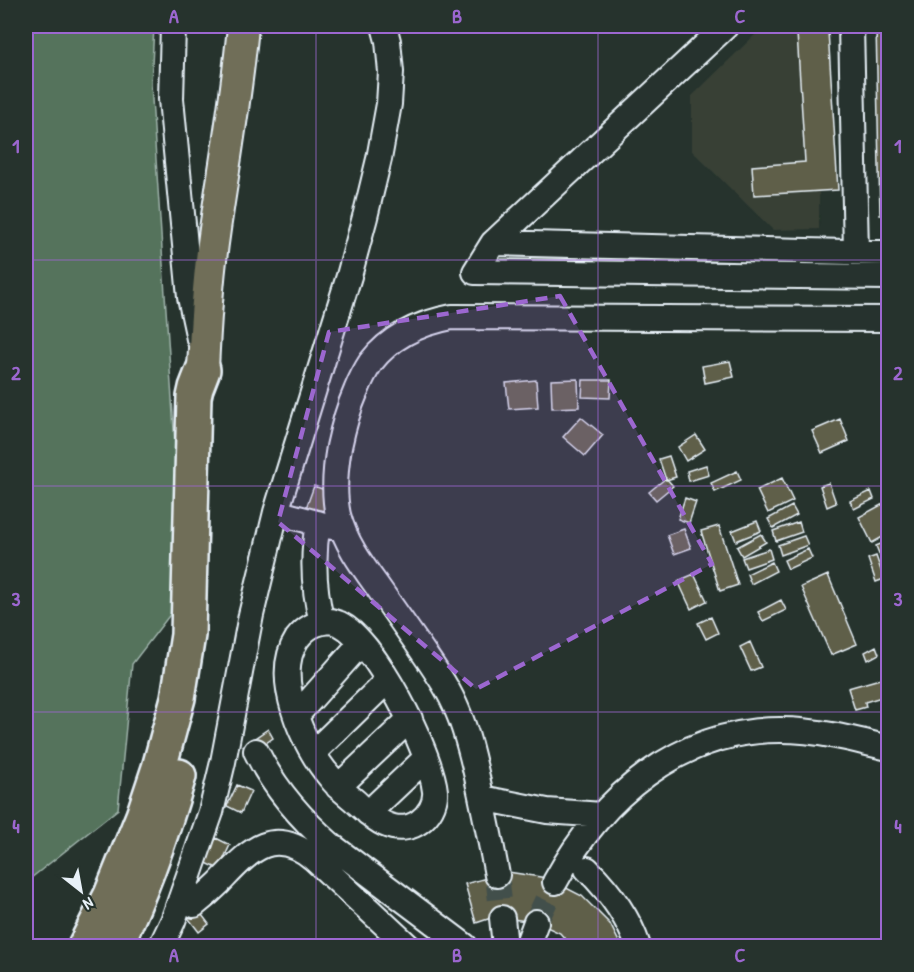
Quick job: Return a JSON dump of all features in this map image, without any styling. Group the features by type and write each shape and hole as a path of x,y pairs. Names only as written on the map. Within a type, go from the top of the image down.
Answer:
{"highway":[{"path":"85,946 111,895 143,816 178,698 186,656 188,624 194,397 203,362"},
{"path":"115,946 147,875 163,828 183,763 202,670 206,624 209,474 208,399 203,362"}],"main road":[{"path":"203,362 212,251 231,129 243,26"}],"street":[{"path":"173,26 171,99 190,297 203,362"},
{"path":"184,913 223,762 251,615 276,512 349,276 380,159 389,104 391,72 384,26"},
{"path":"726,26 493,243 475,272 888,277"},
{"path":"850,26 856,252"},
{"path":"493,243 888,253"},
{"path":"765,276 771,250"},
{"path":"497,875 482,798 458,712 436,669 357,558 338,514 334,480 336,463 348,412 370,363 390,343 417,326 452,317 888,319"},
{"path":"276,512 343,530"},
{"path":"318,523 314,573 322,622"},
{"path":"331,621 340,624 361,643 404,705 426,758 435,792 430,811 417,824 400,828 391,826 368,813 338,787 313,753 304,735 296,716 287,676 290,655 293,645 306,629 322,622 331,621"},
{"path":"296,716 361,643"},
{"path":"313,753 388,680"},
{"path":"235,703 264,768 298,814 332,846 465,946"},
{"path":"338,787 410,719"},
{"path":"555,882 581,840 620,796 640,778 683,752 729,736 761,731 802,731 826,734 888,748"},
{"path":"368,813 426,758"},
{"path":"482,798 547,811 602,815"},
{"path":"161,946 184,913 249,853 275,843 286,844 313,858 408,946"},
{"path":"588,869 615,900 626,917 638,946"},
{"path":"502,918 505,946"},
{"path":"528,946 536,922"}],"highlighted area":[{"path":"560,296 712,564 476,689 278,522 329,332"}],"shaded area":[{"path":"764,26 785,26 791,35 820,30 819,229 773,230 692,151 692,96"}],"green space":[{"path":"26,26 154,26 151,84 185,595 132,664 118,809 26,882"}],"building":[{"path":"876,26 888,26 888,215 880,215"},
{"path":"828,31 838,190 754,195 752,166 805,162 797,33"},
{"path":"730,361 734,377 705,383 702,366"},
{"path":"578,379 579,407 552,408 551,380"},
{"path":"536,380 538,407 509,409 506,383"},
{"path":"583,380 611,380 610,398 582,397"},
{"path":"581,417 603,435 585,456 563,437"},
{"path":"840,419 849,441 822,453 812,431"},
{"path":"696,435 705,449 686,461 678,447"},
{"path":"669,456 676,477 666,480 659,459"},
{"path":"706,465 709,475 689,481 687,471"},
{"path":"737,471 741,480 715,492 711,483"},
{"path":"666,478 673,486 656,500 649,492"},
{"path":"782,478 793,501 768,513 757,490"},
{"path":"829,483 836,503 827,507 820,486"},
{"path":"314,486 330,492 322,514 306,508"},
{"path":"871,491 874,499 854,509 850,501"},
{"path":"685,498 696,502 689,523 678,519"},
{"path":"883,504 888,515 888,534 872,543 859,517"},
{"path":"792,506 797,515 773,528 768,519"},
{"path":"757,521 761,531 736,541 732,531"},
{"path":"799,522 802,532 776,541 773,531"},
{"path":"719,526 738,585 720,591 701,531"},
{"path":"684,529 691,548 674,554 667,535"},
{"path":"761,534 766,542 742,556 737,547"},
{"path":"804,536 808,545 781,555 778,545"},
{"path":"888,541 888,570 886,571 876,546"},
{"path":"769,549 772,559 746,568 742,558"},
{"path":"808,549 812,558 788,569 784,560"},
{"path":"876,556 884,579 876,582 868,559"},
{"path":"772,562 776,571 751,584 747,574"},
{"path":"694,574 707,601 691,609 678,581"},
{"path":"828,575 857,644 831,655 801,587"},
{"path":"781,600 786,610 763,621 758,612"},
{"path":"711,617 718,633 706,639 698,623"},
{"path":"750,642 761,667 751,671 740,647"},
{"path":"876,646 879,654 868,660 865,652"},
{"path":"887,677 888,695 865,702 866,707 855,710 848,688"},
{"path":"268,729 273,738 249,755 243,746"},
{"path":"237,785 251,791 241,813 227,806"},
{"path":"216,838 230,845 219,869 204,862"},
{"path":"508,872 547,878 582,896 610,924 621,946 571,946 560,933 536,922 494,917 476,923 465,884"},
{"path":"189,898 209,924 199,932 179,906"}],"tunnel":[{"path":"497,875 502,918"},
{"path":"536,922 555,882"}]}
